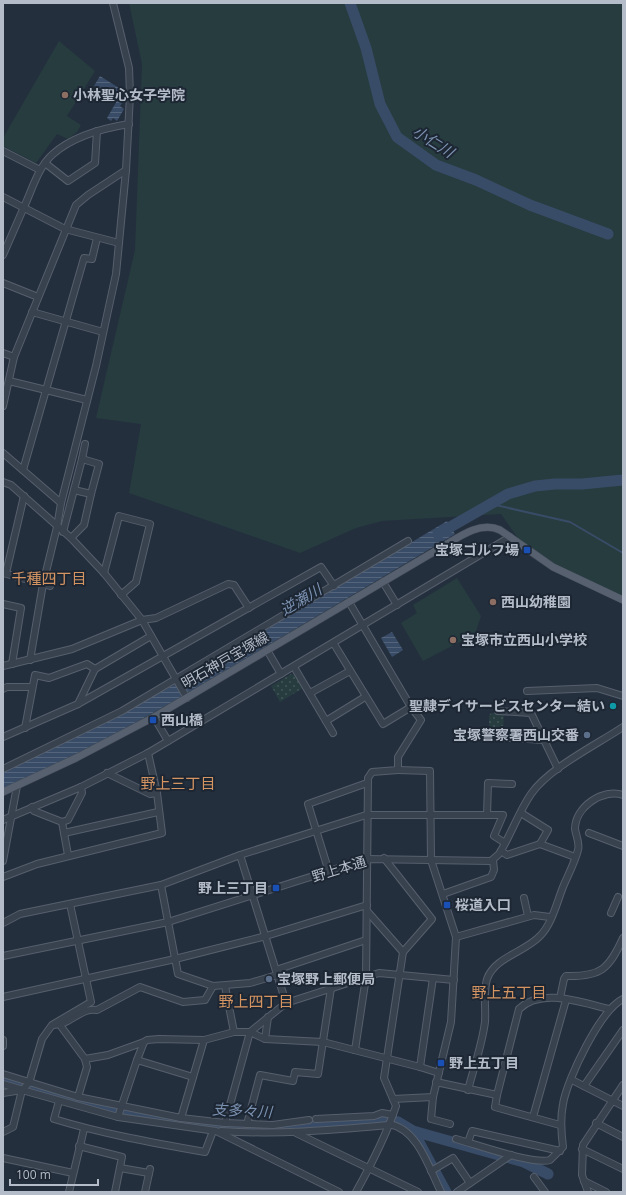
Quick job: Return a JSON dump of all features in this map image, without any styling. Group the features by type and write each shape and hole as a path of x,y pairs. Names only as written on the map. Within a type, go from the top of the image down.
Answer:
{"main road":[{"name":"明石神戸宝塚線","path":"3,792 76,758 154,717 472,530 484,527 493,527 553,567 623,600"}],"street":[{"path":"30,660 47,585 61,503 87,400 116,274 129,124 129,68 113,3"},
{"path":"3,255 40,170 52,154 65,145 97,131 109,127 129,124"},
{"path":"45,163 68,181 95,163 97,131"},
{"path":"3,151 40,170"},
{"path":"3,406 14,357 65,229 76,206 88,195 126,170"},
{"path":"3,197 65,229 119,243"},
{"path":"23,470 84,258 92,259 97,238"},
{"path":"3,283 38,297"},
{"path":"32,312 103,332"},
{"path":"3,353 14,357"},
{"path":"9,381 87,400"},
{"path":"63,532 86,444"},
{"path":"3,453 61,503"},
{"path":"71,538 84,525 99,464 82,460"},
{"path":"3,482 11,485 71,538 104,573 142,620 186,698"},
{"path":"74,490 91,494"},
{"path":"24,496 4,573 47,585"},
{"path":"104,573 118,516 150,524 136,582 121,594"},
{"path":"3,820 81,787 148,753 334,644 510,537"},
{"path":"3,769 122,712 408,541"},
{"path":"3,737 78,704 322,567 334,586"},
{"path":"383,582 397,605"},
{"path":"3,666 72,649 142,620 156,618 228,584 234,585 249,608"},
{"path":"349,602 411,707 421,720 398,757 398,770"},
{"path":"3,604 21,608 12,664"},
{"path":"78,704 94,669 151,636"},
{"path":"334,644 365,697 383,724 411,707"},
{"path":"267,650 281,674"},
{"path":"25,728 35,675 49,678 87,664 94,669"},
{"path":"294,667 333,733"},
{"path":"310,693 350,671"},
{"path":"3,689 7,687 32,687"},
{"path":"527,691 596,688 623,696"},
{"path":"326,721 365,697"},
{"path":"498,711 530,713 558,769"},
{"path":"154,717 168,741"},
{"path":"443,894 488,880 494,870 493,860 501,851 536,788 558,769 623,727"},
{"path":"462,735 544,740"},
{"path":"3,877 37,864 68,855 162,833 158,812 157,793 148,753"},
{"path":"355,1050 366,977 366,815 368,778 372,772 398,770 430,771 431,860 456,937 450,1022 433,1097 431,1119 450,1124"},
{"path":"107,773 150,794 157,793"},
{"path":"329,872 308,804 367,783"},
{"path":"487,816 488,783 512,784"},
{"path":"3,861 17,786"},
{"path":"32,808 34,811 62,822 70,818 82,792 81,787"},
{"path":"468,1090 483,1034 485,1021 485,992 487,980 491,970 501,962 527,947 540,936 547,927 575,857 578,844 575,829 576,823 584,808 596,798 608,793 623,795"},
{"path":"64,833 158,812"},
{"path":"521,813 548,830 540,844"},
{"path":"3,923 20,914 161,886 240,854 366,815 503,815 494,836 505,843"},
{"path":"62,822 68,855"},
{"path":"589,833 623,846"},
{"path":"501,851 506,855 540,844 575,857"},
{"path":"240,854 286,1003"},
{"path":"356,1192 370,1167 396,1106 384,1078 403,952 432,919 384,858"},
{"name":"野上本通","path":"3,956 168,922 367,859 384,858 488,862 493,860"},
{"path":"161,886 178,974 213,986 250,983 366,940"},
{"path":"524,898 528,916"},
{"path":"611,913 617,900 623,907"},
{"path":"3,1132 12,1127 23,1089 28,1083 42,1039 52,1025 91,1002 70,904"},
{"path":"367,908 403,952"},
{"path":"3,997 85,977 175,959 367,908"},
{"path":"456,937 528,916 534,915 550,917"},
{"path":"533,1117 563,999 564,979 566,976 587,976 609,964 623,938"},
{"path":"225,1123 250,1032 286,1003 379,973 454,980"},
{"path":"420,1067 432,978"},
{"path":"52,1025 60,1025 89,1008 97,1010 140,987 188,1003 205,1000 213,986"},
{"path":"225,986 234,1032"},
{"path":"248,1124 260,1074 293,1081 295,1072 318,1074 331,988"},
{"path":"560,1125 495,1107 519,1009 527,1001 545,998 563,999 609,1009"},
{"path":"456,1139 511,1155 546,1161 550,1160 563,1147 560,1125 563,1102 585,1048 609,1009 623,999"},
{"path":"265,1039 268,1017"},
{"path":"60,1025 84,1059 87,1067 78,1097"},
{"path":"584,1086 623,1030"},
{"path":"84,1059 108,1055 147,1040 204,1040 234,1032 250,1032 265,1039 323,1042 439,1073"},
{"path":"3,1040 3,1046"},
{"path":"181,1118 204,1040"},
{"path":"119,1112 144,1042"},
{"path":"137,1060 193,1077"},
{"path":"3,1074 28,1083 78,1097 119,1112 248,1124 273,1125 309,1120"},
{"path":"572,1080 623,1106"},
{"path":"436,1082 497,1095"},
{"path":"3,1084 59,1101 215,1131 295,1133 389,1124 403,1129 410,1135 431,1171 441,1192"},
{"path":"588,1192 582,1175 582,1149 585,1140 623,1084"},
{"path":"3,1093 23,1089"},
{"path":"393,1099 433,1097"},
{"path":"59,1101 54,1119 84,1129 205,1152 215,1131"},
{"path":"316,1119 374,1116 382,1113 392,1116"},
{"path":"596,1123 623,1136"},
{"path":"69,1192 84,1129"},
{"path":"215,1131 339,1192"},
{"path":"468,1142 472,1131 560,1150"},
{"path":"295,1133 370,1167 418,1192"},
{"path":"79,1146 122,1157 115,1192"},
{"path":"582,1149 623,1169"},
{"path":"457,1192 511,1155"},
{"path":"3,1158 73,1173"},
{"path":"431,1171 453,1158 470,1183"},
{"path":"120,1168 149,1171 145,1192"},
{"path":"534,1177 544,1191"},
{"path":"584,1181 606,1192"}],"green space":[{"path":"129,3 623,3 623,597 565,570 520,541 501,514 382,521 356,528 300,553 129,493 141,424 96,418 135,250 142,64"},
{"path":"59,41 95,71 67,116 81,125 77,132 68,139 57,134 36,163 3,146 3,138"},
{"path":"457,578 481,616 475,634 423,661 401,623 417,613 413,605"},
{"path":"291,674 295,675 303,688 280,702 271,686"},
{"path":"491,713 504,714 503,732 489,731 489,716"}],"water":[{"path":"100,76 119,88 113,98 94,86"},
{"path":"118,99 123,102 120,106 124,109 117,121 113,118 111,121 107,118"},
{"path":"447,521 455,534 181,697 83,752 3,789 3,772 78,736 174,685"},
{"path":"392,632 403,650 392,657 381,638"}],"waterway":[{"name":"小仁川","path":"350,3 366,48 380,104 397,137 436,165 476,180 530,205 608,234"},
{"name":"逆瀬川","path":"438,534 508,494 535,486 582,484 623,480"},
{"path":"491,504 570,522 623,553"},
{"name":"支多々川","path":"3,1079 112,1110 206,1124 283,1128 381,1119 398,1122 413,1131 446,1192"},
{"path":"413,1131 524,1162 548,1174"}],"place":[{"name":"小林聖心女子学院","path":"65,95"},
{"name":"宝塚ゴルフ場","path":"527,550"},
{"name":"西山幼稚園","path":"493,602"},
{"name":"宝塚市立西山小学校","path":"453,640"},
{"name":"聖隷デイサービスセンター結い","path":"613,706"},
{"name":"西山橋","path":"153,720"},
{"name":"宝塚警察署西山交番","path":"587,735"},
{"name":"野上三丁目","path":"276,888"},
{"name":"桜道入口","path":"447,905"},
{"name":"宝塚野上郵便局","path":"269,979"},
{"name":"野上五丁目","path":"441,1063"}],"district":[{"name":"千種四丁目","path":"49,579"},
{"name":"野上三丁目","path":"178,784"},
{"name":"野上五丁目","path":"509,993"},
{"name":"野上四丁目","path":"256,1002"}]}
